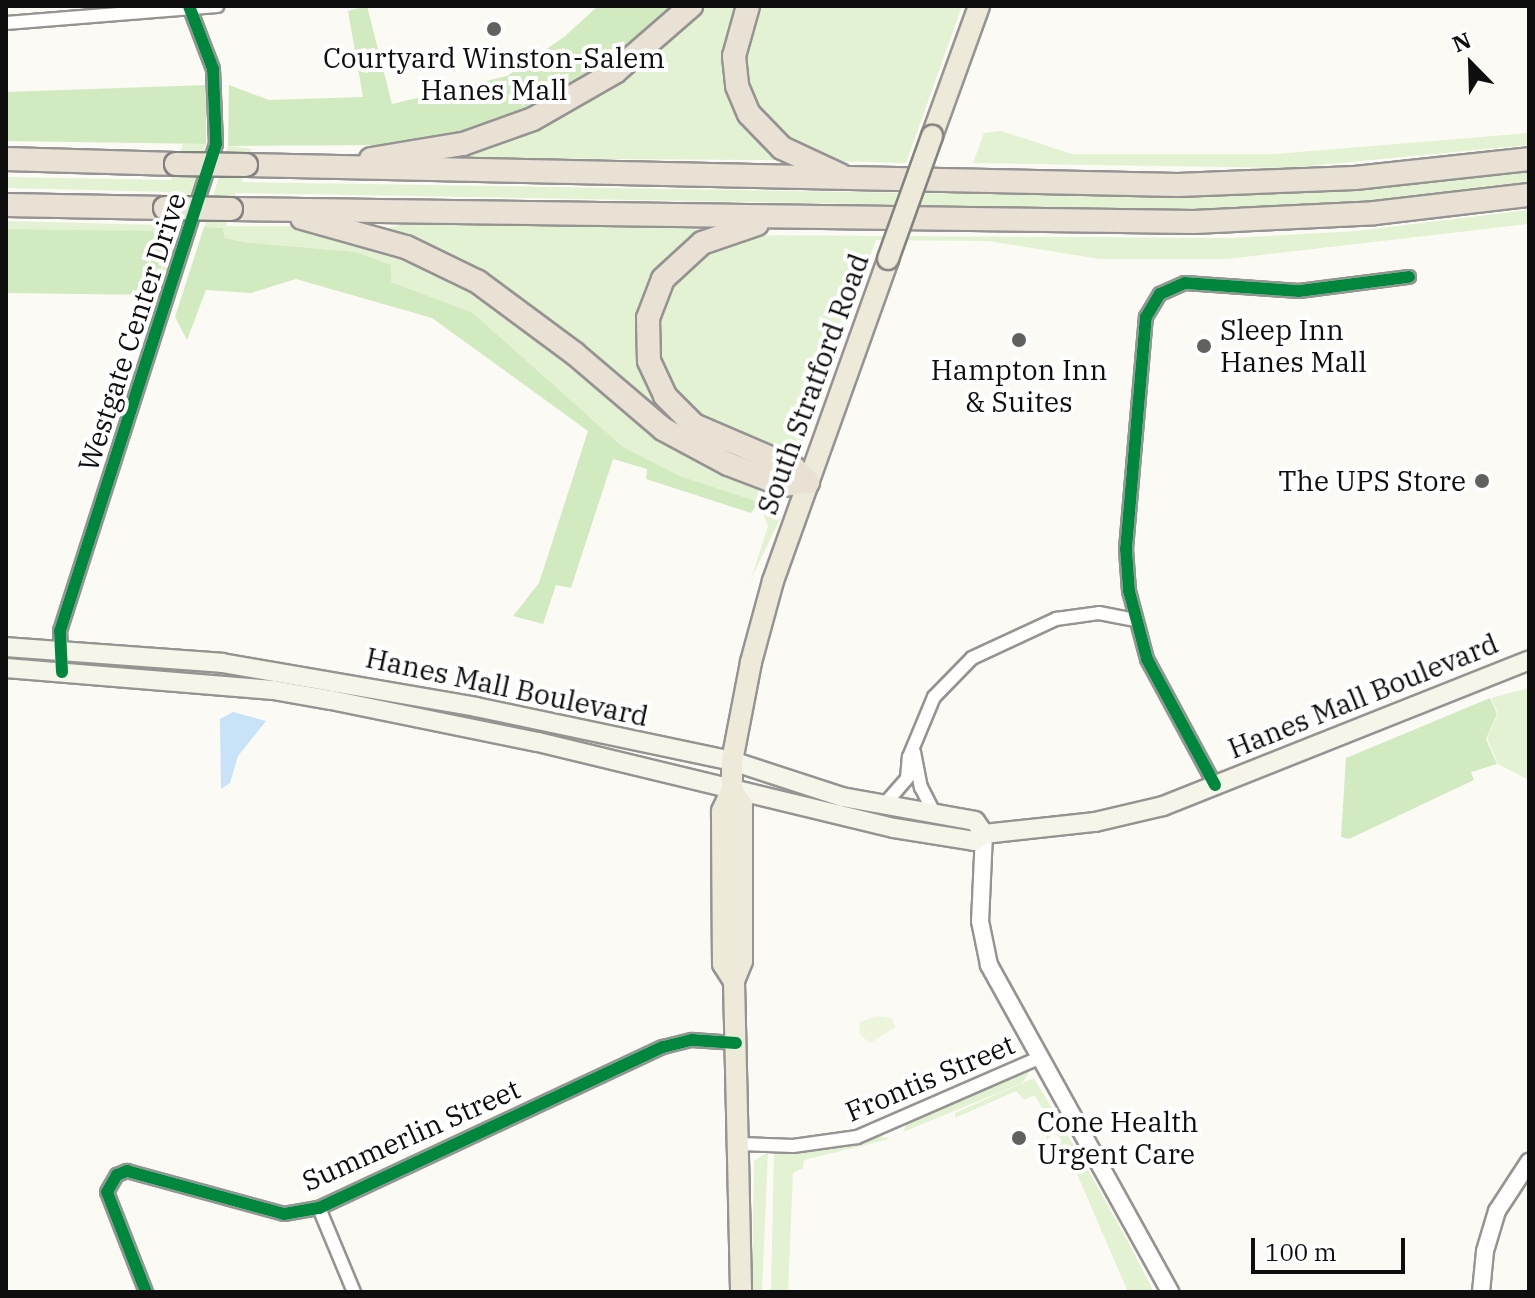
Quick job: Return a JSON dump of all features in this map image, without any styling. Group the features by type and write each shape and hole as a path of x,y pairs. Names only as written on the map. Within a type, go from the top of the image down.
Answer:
{"highway":[{"path":"330,167 463,144 533,119 615,72 691,6"},
{"path":"748,6 734,56 737,86 749,114 782,148 852,180"},
{"path":"6,159 852,180 1269,183 1529,159"},
{"path":"6,205 1208,222 1375,213 1529,195"},
{"path":"267,210 406,247 478,282 574,353 663,429 728,464 772,481 808,482"},
{"path":"781,217 702,243 680,259 651,303 647,347 665,396 694,425 794,468 808,482"}],"main road":[{"name":"South Stratford Road","path":"741,1292 741,1144 734,981 742,961 742,805 732,790 732,761 771,585 979,6"},
{"name":"Hanes Mall Boulevard","path":"6,647 302,674 732,761 883,806 975,821 984,834"},
{"name":"Hanes Mall Boulevard","path":"6,668 299,695 502,734 936,837 974,841 984,834 1141,812 1529,660"}],"street":[{"path":"6,23 217,6"},
{"name":"Westgate Center Drive","path":"62,672 60,631 216,144 215,77 189,7"},
{"path":"1215,785 1154,675 1134,620 1126,549 1146,317 1154,301 1185,283 1299,291 1409,277"},
{"path":"883,806 905,783 934,697 972,658 1056,619 1099,613 1134,620"},
{"path":"914,752 921,787 936,816"},
{"path":"984,834 980,921 984,951 1170,1292"},
{"name":"Summerlin Street","path":"146,1292 107,1192 117,1175 127,1171 284,1214 319,1208 663,1047 692,1040 736,1043"},
{"name":"Frontis Street","path":"741,1144 793,1146 857,1137 1041,1057"},
{"path":"1481,1292 1494,1221 1529,1162"},
{"path":"319,1208 354,1292"}],"green space":[{"path":"367,6 392,104 507,76 564,37 598,6 674,6 598,70 552,98 489,125 396,145 228,146 229,85 269,100 363,97 348,11"},
{"path":"701,6 742,6 729,52 780,160 449,158 448,152 493,141"},
{"path":"754,6 962,6 906,163 834,161 773,134 742,85 746,20"},
{"path":"206,85 206,144 6,141 6,92"},
{"path":"1001,131 1072,154 1275,154 1529,133 1529,145 1287,168 973,163 984,133"},
{"path":"183,144 206,144 167,272 152,299 173,232 6,229 6,221 159,225 170,192 6,188 6,177 171,180"},
{"path":"228,146 252,149 242,182 1163,197 1392,187 1529,171 1529,184 1382,201 1210,210 236,193 226,226 293,226 351,235 453,275 543,338 663,442 769,491 780,506 780,519 751,579 768,526 759,502 680,476 623,447 473,313 390,282 390,265 356,252 243,242 225,238 223,228 204,227"},
{"path":"1529,210 1529,224 1227,259 1100,259 988,241 876,240 803,441 781,454 717,432 672,397 652,336 675,271 737,235 1232,238 1356,231"},
{"path":"407,223 705,228 641,320 676,426 503,288 381,230"},
{"path":"204,227 223,228 225,238 243,242 356,252 391,265 391,282 473,313 623,447 680,476 759,502 751,513 646,479 647,469 613,459 571,588 556,585 543,624 513,616 539,583 588,431 432,318 296,279 251,293 206,290 187,340 175,317"},
{"path":"6,229 173,232 152,295 6,293"},
{"path":"1529,688 1529,780 1498,764 1487,738 1498,714 1491,698"},
{"path":"1490,698 1497,714 1486,739 1497,764 1471,772 1474,780 1349,839 1341,837 1346,758"},
{"path":"876,1016 891,1018 896,1027 870,1043 860,1035 859,1023"},
{"path":"1025,1071 1029,1073 1022,1083 903,1132 907,1123"},
{"path":"1034,1078 1074,1146 1070,1149 1055,1150 1061,1138 1053,1133 1047,1140 1044,1128 1050,1123 1035,1095 1024,1100 1016,1091 955,1118 955,1113"},
{"path":"880,1136 890,1139 804,1160 803,1168 793,1173 788,1292 771,1292 774,1151 822,1149"},
{"path":"768,1152 762,1292 752,1292 754,1161"},
{"path":"1082,1159 1154,1292 1128,1292 1074,1167"}],"water":[{"path":"233,712 266,721 238,756 230,783 221,789 220,719"}],"cycle path":[{"path":"62,672 60,631 216,144 213,69 189,6"},
{"path":"1215,785 1147,659 1129,591 1126,549 1146,317 1160,294 1185,283 1299,291 1409,277"},
{"path":"146,1292 107,1192 117,1175 127,1171 284,1214 319,1208 663,1047 692,1040 736,1043"}],"place":[{"name":"Courtyard Winston-Salem Hanes Mall","path":"494,29"},
{"name":"Hampton Inn & Suites","path":"1019,340"},
{"name":"Sleep Inn Hanes Mall","path":"1204,346"},
{"name":"The UPS Store","path":"1482,481"},
{"name":"Cone Health Urgent Care","path":"1019,1138"}]}
